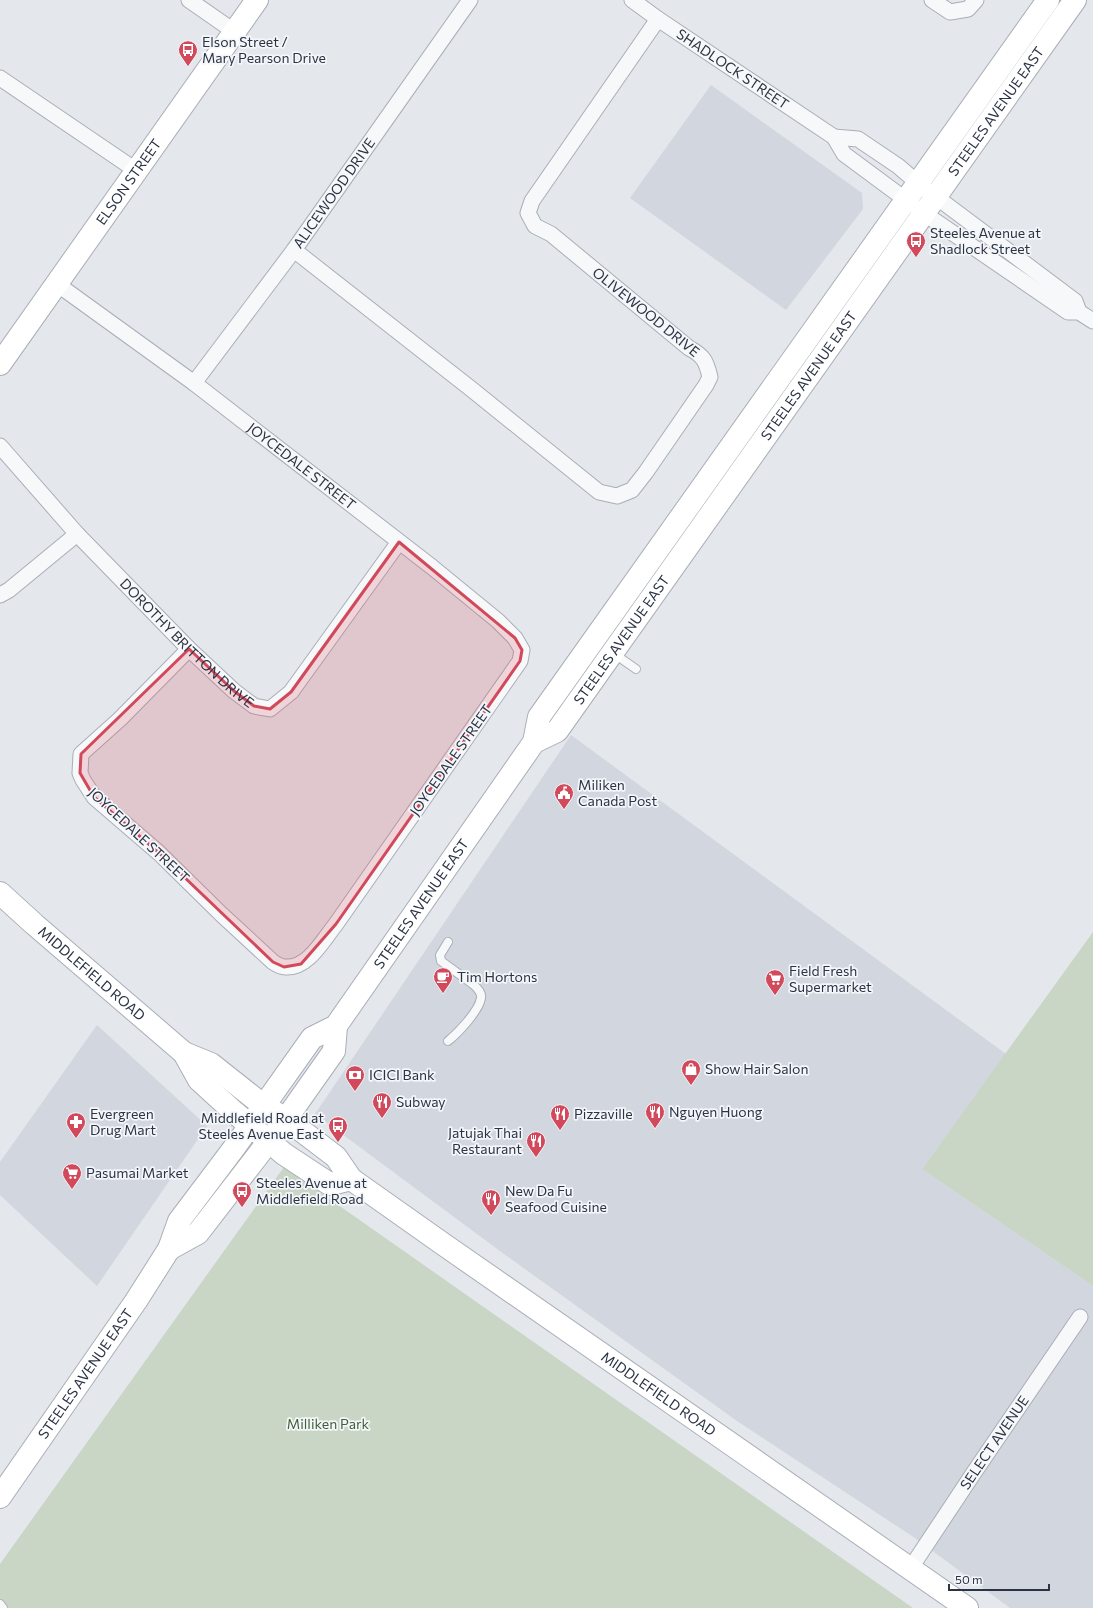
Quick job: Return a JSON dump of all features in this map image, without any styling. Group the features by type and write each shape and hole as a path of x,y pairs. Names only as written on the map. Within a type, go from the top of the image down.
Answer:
{"main road":[{"name":"ELSON STREET","path":"0,364 258,0"},
{"name":"STEELES AVENUE EAST","path":"0,1497 136,1301 169,1249 179,1221 312,1038 336,1026 534,742 557,731 603,647 913,192 1048,0"},
{"name":"STEELES AVENUE EAST","path":"603,647 930,205 1075,0"},
{"name":"MIDDLEFIELD ROAD","path":"0,893 184,1054 199,1080 268,1142 328,1183 331,1184 351,1179"},
{"name":"STEELES AVENUE EAST","path":"169,1249 198,1233 286,1119 334,1051 336,1026"},
{"name":"MIDDLEFIELD ROAD","path":"184,1054 211,1064 264,1106 286,1119 336,1157 351,1179 967,1608"}],"street":[{"path":"189,0 235,32"},
{"name":"ALICEWOOD DRIVE","path":"194,383 294,250 470,0"},
{"name":"SHADLOCK STREET","path":"632,0 834,137 844,154 913,192 930,205"},
{"path":"932,0 950,12 968,9 976,0"},
{"name":"OLIVEWOOD DRIVE","path":"294,250 470,388 599,492 617,496 632,490 706,385 710,377 706,361 697,352 689,348 551,234 535,226 528,213 532,201 658,19"},
{"path":"0,78 137,171"},
{"name":"SHADLOCK STREET","path":"834,137 858,139 898,166 913,192 930,205"},
{"path":"930,205 1068,312 1079,312 1093,321"},
{"path":"930,205 1075,301 1079,312"},
{"name":"JOYCEDALE STREET","path":"57,284 194,383 474,601 515,638 522,650 520,662 336,924 301,964 284,967 273,962 221,914 159,853 94,797 80,773 81,754 120,719 189,649"},
{"name":"DOROTHY BRITTON DRIVE","path":"0,446 77,534 189,649 234,691 254,706 270,709 291,692 399,542"},
{"path":"0,595 15,586 77,534"},
{"name":"SELECT AVENUE","path":"910,1569 1080,1318"}],"lane":[{"path":"603,647 636,669"},
{"path":"448,942 440,955 441,961 474,985 479,990 481,997 478,1006 458,1032 448,1041"},
{"path":"0,1604 3,1608"}],"highlighted area":[{"path":"399,542 515,638 522,650 520,661 336,924 301,964 284,967 273,962 159,853 94,797 80,773 81,754 189,649 234,691 254,706 270,709 291,692"}],"shaded area":[{"path":"711,85 862,193 863,209 786,310 630,198"},
{"path":"571,735 1006,1054 922,1169 1093,1286 1093,1608 1010,1608 915,1538 737,1421 504,1254 315,1114"},
{"path":"97,1025 207,1126 97,1286 0,1195 0,1162"}],"green space":[{"path":"1093,932 1093,1286 922,1169"},
{"name":"Milliken Park","path":"284,1167 913,1608 0,1608 0,1564"}],"place":[{"name":"Elson Street / Mary Pearson Drive","path":"188,67"},
{"name":"Steeles Avenue at Shadlock Street","path":"916,258"},
{"name":"Miliken Canada Post","path":"564,810"},
{"name":"Tim Hortons","path":"443,994"},
{"name":"Field Fresh Supermarket","path":"775,996"},
{"name":"Show Hair Salon","path":"691,1086"},
{"name":"ICICI Bank","path":"355,1092"},
{"name":"Subway","path":"382,1119"},
{"name":"Nguyen Huong","path":"655,1129"},
{"name":"Pizzaville","path":"560,1131"},
{"name":"Evergreen Drug Mart","path":"76,1139"},
{"name":"Middlefield Road at Steeles Avenue East","path":"338,1143"},
{"name":"Jatujak Thai Restaurant","path":"536,1158"},
{"name":"Pasumai Market","path":"72,1190"},
{"name":"Steeles Avenue at Middlefield Road","path":"242,1208"},
{"name":"New Da Fu Seafood Cuisine","path":"491,1216"}]}
